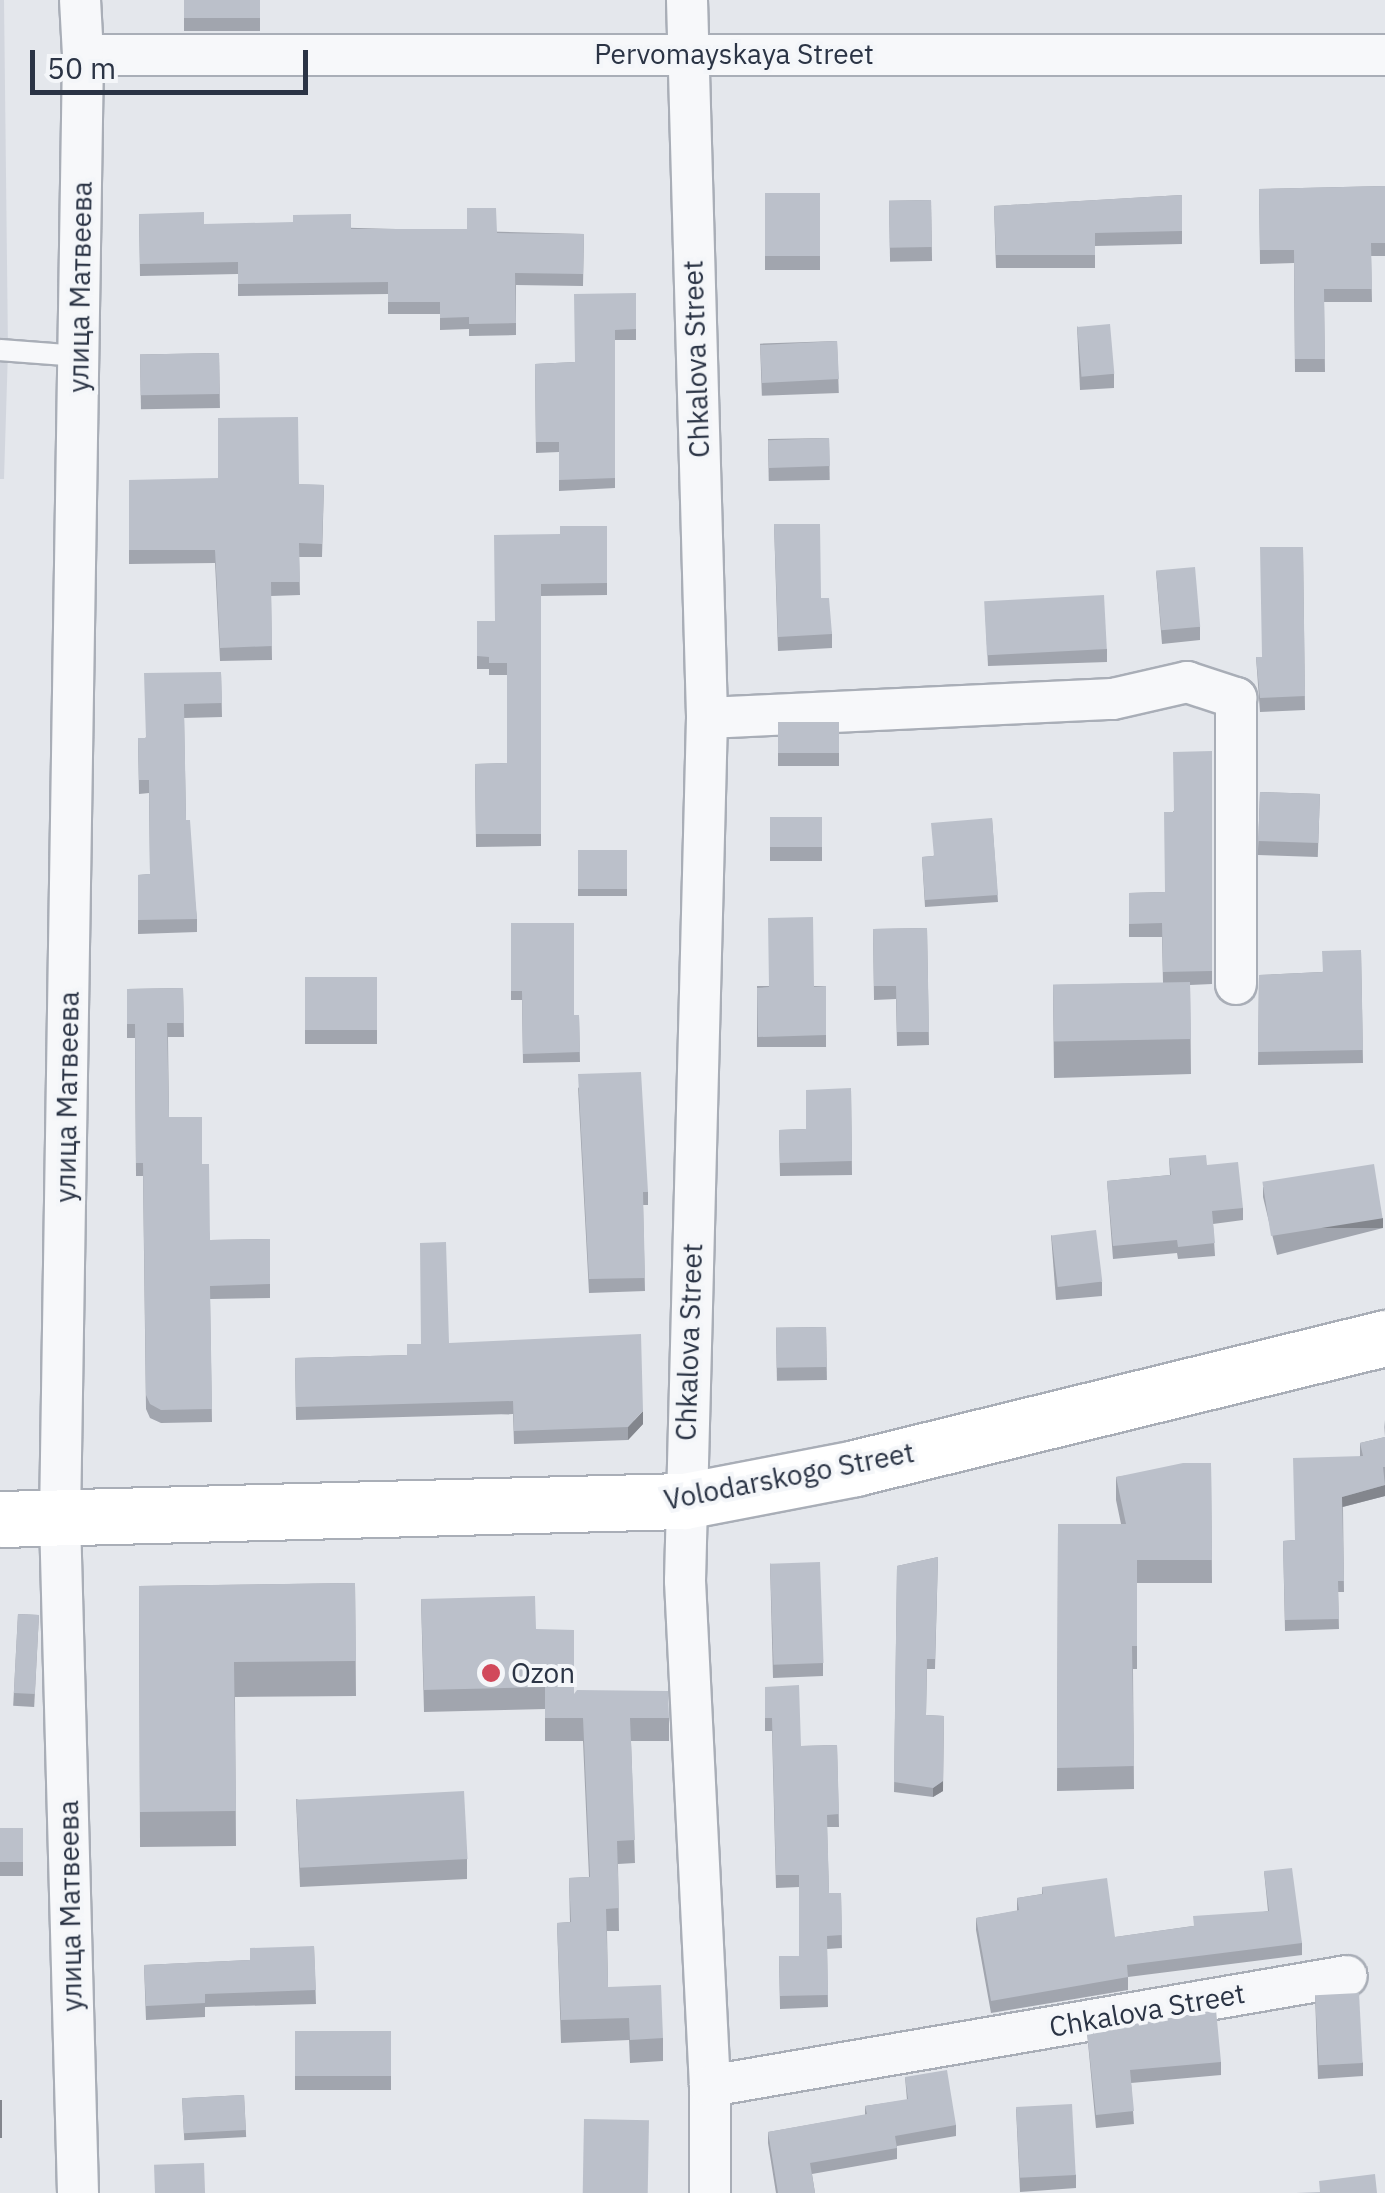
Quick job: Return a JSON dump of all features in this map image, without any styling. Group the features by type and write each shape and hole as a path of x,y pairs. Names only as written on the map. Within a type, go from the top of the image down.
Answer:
{"main road":[{"name":"Volodarskogo Street","path":"0,1519 684,1501 855,1468 1385,1338"}],"street":[{"name":"улица Матвеева","path":"78,2193 60,1520 84,54 80,0"},
{"name":"Chkalova Street","path":"687,0 707,718 684,1501 710,2086 710,2193"},
{"name":"Pervomayskaya Street","path":"84,54 1385,55"},
{"path":"707,718 1113,699 1187,682 1236,698 1236,984"},
{"name":"Chkalova Street","path":"710,2086 1347,1976"}],"lane":[{"path":"0,350 80,356"}],"shaded area":[{"path":"0,0 4,0 8,350 4,479 0,479"}],"building":[{"path":"184,0 260,0 260,18 184,18"},
{"path":"1385,186 1385,243 1371,243 1372,289 1324,289 1325,359 1295,359 1294,250 1260,250 1259,189"},
{"path":"765,193 820,193 820,256 765,256"},
{"path":"1182,195 1182,231 1095,233 1095,255 996,255 994,206"},
{"path":"931,200 932,247 890,248 889,201"},
{"path":"467,208 496,208 497,233 584,234 583,274 515,273 516,323 469,324 469,317 440,318 440,302 388,302 388,282 238,284 238,262 140,264 139,214 204,212 204,224 293,222 293,215 351,214 351,229 467,229"},
{"path":"636,293 636,329 615,330 615,478 559,480 559,442 536,442 535,364 575,362 574,294"},
{"path":"1110,324 1114,374 1081,377 1077,327"},
{"path":"837,341 839,379 762,383 760,345"},
{"path":"219,353 220,394 141,395 140,354"},
{"path":"298,417 299,484 324,485 322,544 299,543 300,582 271,582 272,646 220,648 215,550 129,550 129,480 218,478 218,418"},
{"path":"829,438 830,466 769,468 768,440"},
{"path":"774,524 820,524 821,598 829,598 832,634 778,637"},
{"path":"560,526 607,526 607,583 541,584 541,834 476,834 475,764 507,763 507,663 489,663 489,657 477,656 477,621 495,621 494,535 560,534"},
{"path":"1260,547 1303,547 1305,696 1260,698 1256,657 1262,657"},
{"path":"1195,567 1200,627 1161,630 1156,570"},
{"path":"1104,595 1107,649 987,655 984,601"},
{"path":"221,672 222,703 184,704 186,820 190,820 197,919 138,920 138,875 150,874 149,780 139,780 138,738 146,738 144,673"},
{"path":"778,722 839,722 839,753 778,753"},
{"path":"1212,751 1212,971 1163,972 1162,923 1129,924 1129,893 1165,892 1164,812 1174,812 1173,752"},
{"path":"1260,792 1320,794 1318,843 1258,841"},
{"path":"770,817 822,817 822,847 770,847"},
{"path":"992,818 998,895 925,900 922,857 934,856 931,823"},
{"path":"578,850 627,850 627,889 578,889"},
{"path":"813,917 814,987 826,986 826,1035 758,1037 757,988 769,987 768,918"},
{"path":"511,923 574,923 574,1015 579,1015 580,1052 523,1054 522,991 511,991"},
{"path":"927,928 929,1032 897,1032 896,986 874,986 873,929"},
{"path":"1361,950 1363,1050 1258,1052 1259,975 1323,972 1322,951"},
{"path":"305,977 377,977 377,1030 305,1030"},
{"path":"1190,982 1191,1039 1054,1041 1053,984"},
{"path":"183,988 184,1023 167,1023 169,1117 202,1117 202,1164 209,1164 210,1240 270,1239 270,1284 210,1286 212,1409 161,1410 150,1404 146,1395 143,1163 136,1163 135,1024 127,1024 127,989"},
{"path":"641,1072 648,1192 643,1192 645,1278 589,1279 578,1074"},
{"path":"851,1088 852,1161 780,1163 779,1130 806,1129 806,1090"},
{"path":"1206,1155 1207,1165 1238,1162 1243,1208 1212,1211 1215,1243 1178,1247 1177,1240 1113,1246 1107,1181 1171,1175 1169,1158"},
{"path":"1374,1164 1383,1218 1271,1236 1262,1182"},
{"path":"1096,1230 1102,1282 1058,1287 1051,1235"},
{"path":"446,1242 449,1343 641,1334 643,1411 628,1427 514,1431 513,1401 296,1407 295,1358 407,1355 407,1344 421,1344 420,1243"},
{"path":"826,1327 827,1367 777,1368 776,1328"},
{"path":"1385,1437 1385,1485 1342,1497 1344,1581 1338,1581 1339,1619 1285,1620 1283,1541 1295,1540 1293,1458 1363,1456 1360,1443"},
{"path":"1183,1463 1211,1463 1212,1560 1137,1560 1137,1646 1132,1646 1134,1766 1057,1768 1058,1524 1126,1524 1116,1477"},
{"path":"938,1557 935,1659 927,1659 926,1715 944,1716 943,1781 933,1788 894,1782 897,1566"},
{"path":"820,1562 824,1663 774,1665 770,1564"},
{"path":"355,1583 356,1661 234,1662 236,1811 140,1812 139,1586"},
{"path":"535,1596 536,1629 574,1630 574,1694 577,1690 668,1691 669,1718 630,1718 635,1840 617,1841 619,1908 606,1909 608,1987 661,1985 663,2038 630,2040 629,2018 561,2020 557,1923 571,1922 569,1878 590,1877 583,1718 545,1718 545,1687 424,1690 421,1599"},
{"path":"18,1614 39,1615 35,1694 14,1693"},
{"path":"799,1685 801,1746 837,1745 839,1814 827,1815 829,1893 841,1893 842,1935 827,1936 828,1995 780,1996 779,1956 799,1956 799,1875 776,1875 772,1718 765,1718 765,1687"},
{"path":"464,1791 468,1859 300,1868 296,1800"},
{"path":"0,1828 23,1828 23,1862 0,1862"},
{"path":"1292,1868 1302,1943 1127,1965 1128,1977 991,2001 976,1918 1019,1910 1017,1898 1043,1894 1042,1887 1107,1878 1115,1937 1194,1926 1193,1916 1269,1911 1264,1871"},
{"path":"314,1946 316,1990 205,1994 205,2003 146,2006 144,1965 250,1960 250,1948"},
{"path":"1359,1993 1363,2063 1319,2065 1315,1995"},
{"path":"1216,2010 1221,2062 1130,2070 1134,2111 1096,2115 1087,2032"},
{"path":"295,2031 391,2031 391,2076 295,2076"},
{"path":"947,2070 956,2125 895,2136 897,2148 810,2163 815,2193 778,2193 768,2132 867,2114 865,2106 908,2099 905,2077"},
{"path":"244,2095 246,2130 184,2133 182,2098"},
{"path":"1072,2104 1076,2175 1020,2178 1016,2107"},
{"path":"584,2119 649,2120 648,2193 583,2193"},
{"path":"204,2163 205,2193 155,2193 154,2165"},
{"path":"1375,2174 1377,2193 1296,2193 1320,2192 1319,2181"}],"place":[{"name":"Ozon","path":"491,1673"}]}
